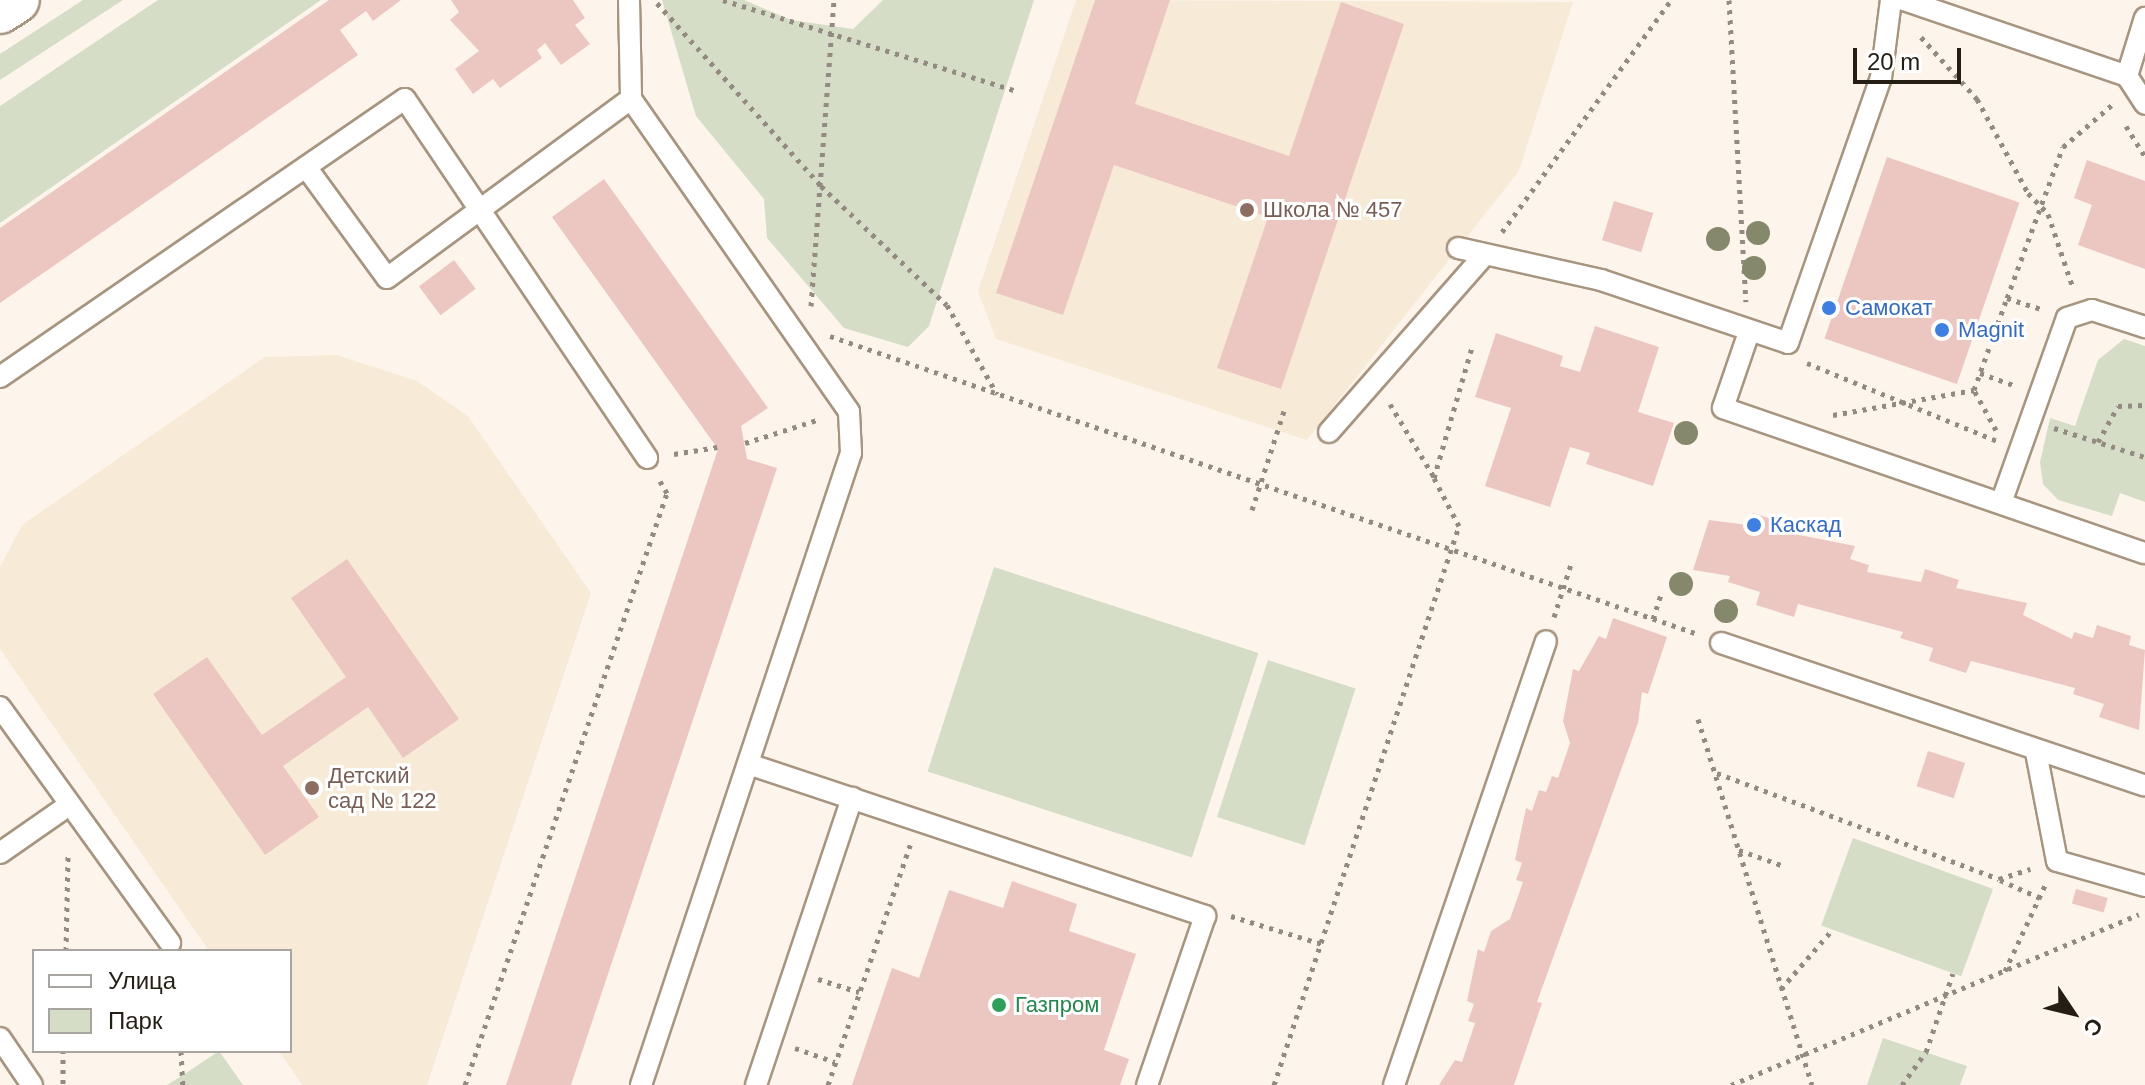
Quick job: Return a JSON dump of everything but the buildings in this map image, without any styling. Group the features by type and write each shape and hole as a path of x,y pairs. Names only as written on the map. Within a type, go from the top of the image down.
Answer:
{"street":[{"path":"0,11 17,0"}],"lane":[{"path":"629,0 631,99 803,332 849,412 851,453 641,1085"},
{"path":"1458,248 1483,257 1601,280 1748,335 1788,343 1881,78 1891,0"},
{"path":"1904,0 2127,76 2145,104"},
{"path":"2127,76 2145,18"},
{"path":"0,377 405,99 647,458"},
{"path":"306,167 387,278 631,99"},
{"path":"1329,432 1483,257"},
{"path":"2001,503 2012,447 2031,420 2067,318 2092,310 2145,327"},
{"path":"1748,335 1723,408 2145,553"},
{"path":"1394,1085 1546,641"},
{"path":"1721,643 2036,752 2145,786"},
{"path":"0,707 170,943"},
{"path":"2036,752 2057,861 2145,886"},
{"path":"748,764 1205,916 1147,1085"},
{"path":"756,1085 852,798"},
{"path":"0,853 69,805"},
{"path":"0,1038 32,1085"}],"path":[{"path":"654,0 821,186 947,305 997,395"},
{"path":"723,0 1017,91"},
{"path":"834,0 829,32 821,186 803,332 1261,484 1721,643"},
{"path":"1483,257 1671,0"},
{"path":"1729,0 1748,335"},
{"path":"1912,25 1977,99 2028,193 2042,204 2067,283"},
{"path":"1974,390 2063,147 2113,104"},
{"path":"2007,298 2067,318"},
{"path":"1788,343 1814,370 2012,447"},
{"path":"1434,478 1472,347"},
{"path":"1980,373 2039,395"},
{"path":"1274,1085 1459,526 1375,380"},
{"path":"1770,424 1905,404 1974,390"},
{"path":"1974,390 2012,447"},
{"path":"2098,442 2118,406 2145,405"},
{"path":"1252,510 1284,411"},
{"path":"745,443 849,412"},
{"path":"2031,420 2145,457"},
{"path":"465,1085 667,493 647,458 717,447"},
{"path":"1546,641 1571,564"},
{"path":"1653,619 1661,594"},
{"path":"1698,719 1781,989 1805,1053 1812,1085"},
{"path":"1716,773 1999,879 2040,898"},
{"path":"66,949 69,805"},
{"path":"844,822 925,849"},
{"path":"828,1085 910,844"},
{"path":"1739,850 1781,865"},
{"path":"1999,879 2057,861"},
{"path":"2005,971 2057,861"},
{"path":"1731,1085 2145,912"},
{"path":"1205,916 1223,913 1322,944"},
{"path":"1781,989 1833,929"},
{"path":"794,972 859,992"},
{"path":"1902,1085 1926,1052 1953,973"},
{"path":"771,1040 835,1062"},
{"path":"63,1053 63,1085"},
{"path":"181,1053 183,1085"}],"shaded area":[{"name":"Школа № 457","path":"1076,0 1573,2 1519,171 1307,440 996,339 978,291"},
{"name":"Детский сад № 122","path":"337,355 417,381 468,416 591,593 427,1085 302,1085 280,1053 292,1053 292,949 208,949 0,649 0,567 22,525 265,357"}],"green space":[{"path":"83,0 123,0 0,80 0,54"},
{"path":"158,0 321,0 0,223 0,106"},
{"path":"662,0 744,0 791,20 853,29 883,0 1034,0 929,326 908,347 844,328 767,238 764,199 696,116"},
{"path":"2124,339 2145,346 2145,502 2120,493 2112,516 2058,500 2043,484 2040,462 2050,418 2075,426 2098,360"},
{"path":"994,567 1258,653 1192,857 928,771"},
{"path":"1268,660 1355,688 1305,845 1217,817"},
{"path":"1853,838 1993,889 1961,976 1821,925"},
{"path":"1883,1038 1967,1066 1960,1085 1867,1085"},
{"path":"220,1053 243,1085 167,1085"}],"place":[{"name":"Школа № 457","path":"1247,210"},
{"name":"Самокат","path":"1829,308"},
{"name":"Magnit","path":"1942,330"},
{"name":"Каскад","path":"1754,525"},
{"name":"Детский сад № 122","path":"312,788"},
{"name":"Газпром","path":"999,1005"}]}
